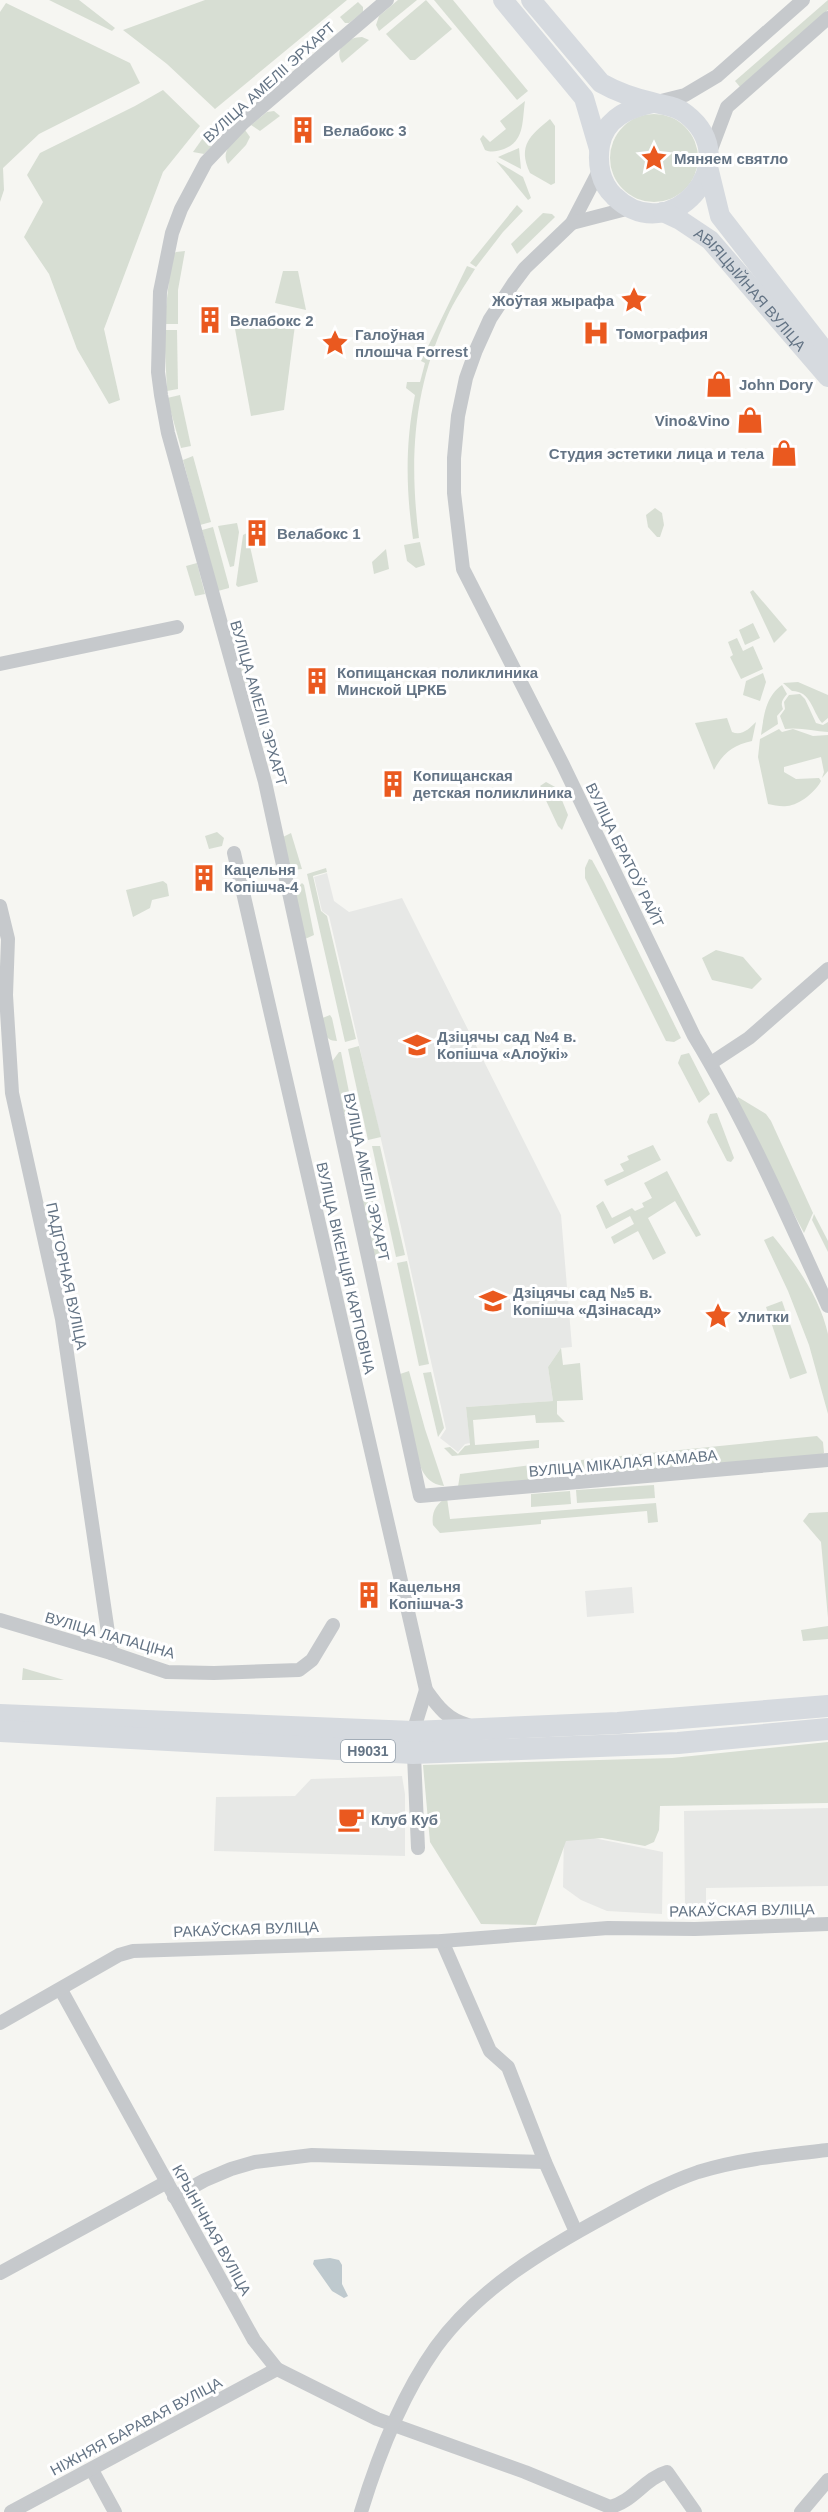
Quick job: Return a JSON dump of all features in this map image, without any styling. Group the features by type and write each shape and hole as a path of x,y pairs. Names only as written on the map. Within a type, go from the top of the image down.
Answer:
{"main road":[{"path":"503,0 584,98 599,149 600,169 610,192 630,208 643,212 663,213 683,205 702,186 709,161 704,133 693,120 676,107 653,103 615,91 601,83 531,0"},
{"path":"599,149 606,129 616,118 633,107 653,103"},
{"name":"АВІЯЦЫЙНАЯ ВУЛІЦА","path":"709,161 720,216 828,356"},
{"name":"АВІЯЦЫЙНАЯ ВУЛІЦА","path":"663,213 680,220 710,240 828,377"},
{"name":"Н9031","path":"482,1739 618,1723 828,1706"},
{"name":"Н9031","path":"0,1715 413,1742"},
{"name":"Н9031","path":"0,1731 413,1742 482,1739 678,1743 828,1729"}],"street":[{"name":"ВУЛІЦА АМЕЛІІ ЭРХАРТ","path":"387,0 243,123 202,168 181,209 163,269 158,328 158,372 168,433 265,782 420,1496"},
{"path":"653,103 685,95 704,86 803,0"},
{"path":"709,161 714,136 727,107 828,18"},
{"path":"572,223 600,169"},
{"path":"572,223 630,208"},
{"name":"ВУЛІЦА БРАТОЎ РАЙТ","path":"572,223 525,268 503,299 490,319 466,378 458,416 454,458 454,493 463,569 563,765 694,1036 711,1063 785,1208 828,1306"},
{"path":"0,664 177,627"},
{"name":"ВУЛІЦА ВІКЕНЦІЯ КАРПОВІЧА","path":"234,852 426,1690"},
{"name":"ПАДГОРНАЯ ВУЛІЦА","path":"0,906 8,939 6,995 12,1093 62,1319 111,1653"},
{"path":"711,1063 748,1038 828,969"},
{"name":"ВУЛІЦА МІКАЛАЯ КАМАВА","path":"420,1496 828,1460"},
{"name":"ВУЛІЦА ЛАПАЦІНА","path":"0,1620 166,1672 214,1673 299,1670 312,1660 333,1625"},
{"path":"426,1690 444,1712 482,1739"},
{"path":"418,1848 413,1742 426,1690"},
{"name":"РАКАЎСКАЯ ВУЛІЦА","path":"0,2023 119,1955 134,1951 442,1941 608,1928 695,1929 828,1924"},
{"path":"442,1941 490,2051 508,2067 545,2162 576,2232"},
{"name":"КРЫНІЧНАЯ ВУЛІЦА","path":"61,1990 254,2340 277,2369 393,2426 525,2472 610,2507 620,2505 657,2475 667,2472 696,2512"},
{"path":"361,2512 393,2426 435,2349 455,2324 511,2274 576,2232 648,2193 698,2173 763,2158 828,2150"},
{"path":"174,2197 231,2169 255,2162 312,2155 545,2162"},
{"path":"0,2273 166,2182"},
{"name":"НІЖНЯЯ БАРАВАЯ ВУЛІЦА","path":"10,2512 277,2369"},
{"path":"92,2470 115,2512"},
{"path":"801,2512 828,2480"}],"shaded area":[{"path":"49,0 79,0 115,28 112,31"},
{"path":"205,0 347,0 215,109 167,64 123,30"},
{"path":"398,0 417,0 379,31 376,25 379,16"},
{"path":"426,0 452,29 415,60 410,60 386,34"},
{"path":"434,0 453,0 528,91 517,100"},
{"path":"828,0 828,10 740,87 735,81"},
{"path":"358,2 363,7 363,12 349,23 345,23 340,17"},
{"path":"6,3 130,63 140,83 39,134 3,168 4,190 0,202 0,12"},
{"path":"362,37 369,40 342,63 339,53 343,44"},
{"path":"281,67 284,75 283,81 263,98 258,98 252,92"},
{"path":"163,90 200,126 163,172 104,329 120,400 109,404 77,349 49,274 24,237 43,202 27,175 40,153"},
{"path":"525,101 521,130 516,141 504,149 492,152 485,150 480,139 483,135 490,142 506,129 500,121"},
{"path":"274,111 280,116 260,131 251,125 267,112"},
{"path":"654,114 671,118 685,127 694,141 698,158 694,175 685,189 671,198 654,202 637,198 623,189 614,175 610,158 614,141 623,127 637,118"},
{"path":"550,119 555,126 555,183 551,185 530,173 525,155 532,136"},
{"path":"245,130 250,137 246,145 228,164 227,150"},
{"path":"205,135 210,140 211,147 204,154 193,152"},
{"path":"519,148 521,169 498,157"},
{"path":"496,161 523,177 531,198 528,200"},
{"path":"517,205 523,211 503,232 476,267 470,263"},
{"path":"543,213 552,214 555,217 517,254 511,244"},
{"path":"185,251 178,290 178,324 164,324 172,255"},
{"path":"467,266 475,269 447,317 427,371 421,398 414,453 419,538 413,539 408,467 409,431 415,395 406,388 407,382 420,382 425,363 421,361"},
{"path":"283,271 298,271 306,310 275,303"},
{"path":"295,325 284,410 251,416 235,329"},
{"path":"164,330 177,330 178,389 167,391"},
{"path":"180,395 191,446 181,448 167,398"},
{"path":"193,456 211,522 200,525 183,460"},
{"path":"655,508 662,513 664,525 660,537 657,537 648,527 646,515"},
{"path":"237,523 239,532 234,566 230,567 218,526"},
{"path":"213,527 229,586 229,588 218,591 202,530"},
{"path":"247,533 258,582 238,587 236,585 243,535"},
{"path":"420,542 425,565 416,568 407,561 404,545"},
{"path":"386,549 389,569 374,574 372,562"},
{"path":"197,563 205,594 195,596 186,566"},
{"path":"753,590 787,630 774,643 750,592"},
{"path":"753,623 760,638 745,645 739,630"},
{"path":"239,630 252,684 242,682 231,637 233,632"},
{"path":"737,638 743,651 753,646 763,669 741,679 730,657 733,655 728,642"},
{"path":"763,673 766,682 760,701 743,695 746,681"},
{"path":"798,682 828,695 828,718 822,723 807,698 803,694 792,691 783,683"},
{"path":"782,685 787,694 782,702 783,709 777,716 778,724 761,735 764,714 769,701"},
{"path":"800,694 805,699 816,723 823,725 828,722 828,732 785,729 780,716 785,709 784,702 789,695"},
{"path":"727,718 732,732 736,733 745,731 756,722 752,741 729,751 714,770 695,723"},
{"path":"779,729 782,732 793,729 813,736 828,735 828,771 822,778 824,772 821,757 784,767 784,772 796,779 819,778 821,781 802,800 785,806 768,804 758,757 760,739"},
{"path":"546,782 557,788 568,815 562,830 540,786"},
{"path":"217,832 224,838 222,846 209,849 205,836"},
{"path":"291,833 302,869 292,870 286,864 283,837"},
{"path":"589,859 592,860 604,882 681,1038 674,1042 666,1041 585,878 585,868"},
{"path":"326,868 327,872 313,876 321,911 327,916 356,1039 345,1042 307,874"},
{"path":"327,873 334,901 349,912 402,898 561,1215 572,1347 561,1348 548,1367 553,1401 466,1407 470,1443 465,1444 458,1452 440,1438 446,1429 396,1204 329,916 322,911 314,877"},
{"path":"163,881 167,884 169,896 152,900 150,908 133,917 126,890"},
{"path":"302,883 314,935 305,939 294,891"},
{"path":"716,950 743,957 762,979 752,989 712,980 702,958"},
{"path":"330,1015 337,1041 329,1039 322,1027 320,1019"},
{"path":"359,1046 381,1137 368,1140 348,1049"},
{"path":"341,1052 353,1112 344,1115 331,1063"},
{"path":"689,1053 710,1094 699,1103 678,1063 681,1055"},
{"path":"738,1097 766,1114 771,1121 813,1213 804,1233 735,1103"},
{"path":"717,1113 734,1158 731,1162 727,1161 707,1122 710,1114"},
{"path":"653,1145 661,1160 607,1186 604,1180 624,1171 620,1164 629,1160 627,1156"},
{"path":"372,1146 380,1146 405,1255 396,1257"},
{"path":"667,1171 701,1235 696,1237 675,1201 648,1218 666,1253 653,1260 638,1231 614,1244 611,1237 634,1224 630,1216 606,1229 596,1206 603,1201 612,1218 632,1208 635,1211 644,1207 642,1203 652,1198 644,1183"},
{"path":"373,1199 388,1258 385,1260 374,1256 362,1201"},
{"path":"814,1214 828,1241 828,1252 812,1220"},
{"path":"773,1236 806,1282 824,1321 828,1334 828,1414 809,1345 788,1291 764,1240"},
{"path":"407,1261 429,1364 419,1366 397,1263"},
{"path":"782,1301 807,1373 790,1379 766,1307"},
{"path":"561,1348 563,1365 580,1363 583,1400 557,1401 557,1414 565,1422 536,1423 535,1415 473,1420 475,1445 539,1440 539,1448 452,1456 444,1448 450,1447 458,1454 465,1446 470,1445 466,1407 553,1401 548,1367"},
{"path":"409,1371 444,1486 433,1483 427,1477 417,1456 400,1374"},
{"path":"431,1372 444,1428 438,1437 423,1373"},
{"path":"817,1436 823,1442 824,1453 821,1455 582,1479 581,1460"},
{"path":"539,1464 539,1475 533,1480 458,1487 460,1474"},
{"path":"654,1485 655,1498 577,1503 576,1490"},
{"path":"570,1491 571,1504 531,1507 531,1494"},
{"path":"447,1498 450,1519 656,1503 658,1522 648,1523 647,1511 541,1520 541,1524 440,1533 433,1525 433,1516 437,1506"},
{"path":"828,1512 828,1618 821,1542 803,1521 809,1513"},
{"path":"632,1587 634,1613 587,1617 585,1591"},
{"path":"828,1626 828,1639 803,1641 801,1630"},
{"path":"23,1668 64,1680 22,1680"},
{"path":"828,1742 828,1803 660,1806 659,1830 654,1842 645,1846 602,1838 566,1841 536,1925 481,1924 430,1842 423,1765 672,1758"},
{"path":"402,1776 405,1794 405,1856 214,1851 216,1797 295,1796 311,1779"},
{"path":"828,1808 828,1886 706,1888 706,1909 685,1909 684,1811"},
{"path":"564,1832 663,1852 662,1914 607,1911 581,1900 563,1887"},
{"path":"330,2258 339,2260 342,2265 342,2284 348,2296 344,2298 332,2291 313,2264 314,2260"}],"place":[{"name":"Велабокс 3","path":"303,130"},
{"name":"Мяняем святло","path":"654,158"},
{"name":"Жоўтая жырафа","path":"634,300"},
{"name":"Велабокс 2","path":"210,320"},
{"name":"Томография","path":"596,333"},
{"name":"Галоўная плошча Forrest","path":"335,343"},
{"name":"John Dory","path":"719,384"},
{"name":"Vino&Vino","path":"750,420"},
{"name":"Студия эстетики лица и тела","path":"784,453"},
{"name":"Велабокс 1","path":"257,533"},
{"name":"Копищанская поликлиника Минской ЦРКБ","path":"317,681"},
{"name":"Копищанская детская поликлиника","path":"393,784"},
{"name":"Кацельня Копішча-4","path":"204,878"},
{"name":"Дзіцячы сад №4 в. Копішча «Алоўкі»","path":"417,1045"},
{"name":"Дзіцячы сад №5 в. Копішча «Дзінасад»","path":"493,1301"},
{"name":"Улитки","path":"718,1316"},
{"name":"Кацельня Копішча-3","path":"369,1595"},
{"name":"Клуб Куб","path":"351,1819"}]}
